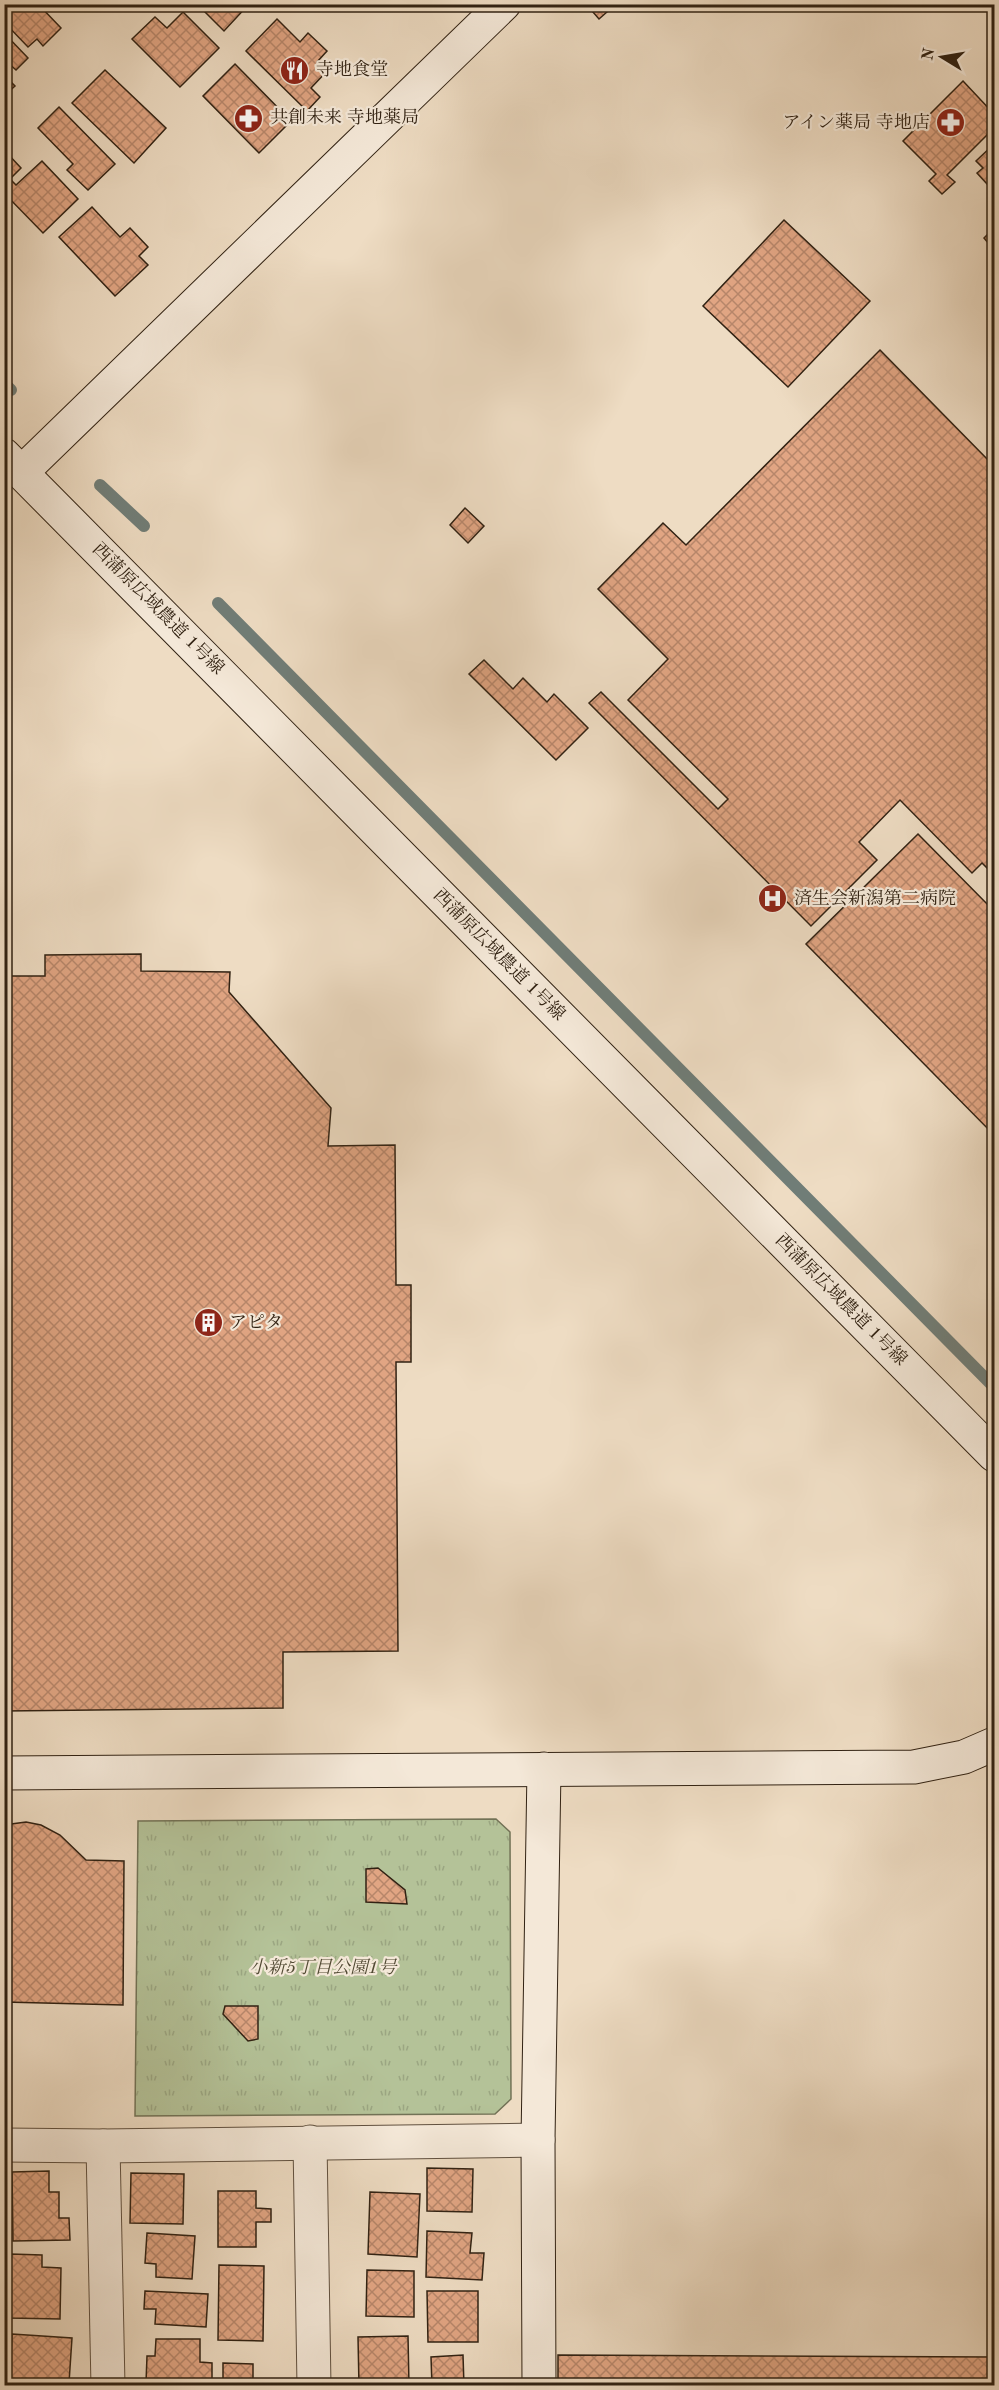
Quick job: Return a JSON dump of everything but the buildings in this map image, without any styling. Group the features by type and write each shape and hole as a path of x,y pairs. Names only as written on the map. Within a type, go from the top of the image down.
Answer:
{"street":[{"path":"13,463 504,4"},
{"name":"西蒲原広域農道 1号線","path":"13,463 994,1455"},
{"path":"4,1773 914,1767 964,1757 994,1744"},
{"path":"539,2385 538,2140 544,1770"},
{"path":"4,2145 103,2146 538,2140"},
{"path":"310,2142 314,2385"},
{"path":"103,2146 108,2385"}],"green space":[{"name":"小新5丁目公園1号","path":"496,1819 510,1832 511,2099 495,2114 135,2116 138,1821"}],"waterway":[{"path":"4,383 11,390"},
{"path":"100,485 144,526"},
{"path":"218,603 994,1387"}],"place":[{"name":"寺地食堂","path":"295,70"},
{"name":"共創未来 寺地薬局","path":"249,118"},
{"name":"アイン薬局 寺地店","path":"951,123"},
{"name":"済生会新潟第二病院","path":"773,899"},
{"name":"アピタ","path":"208,1323"}]}
